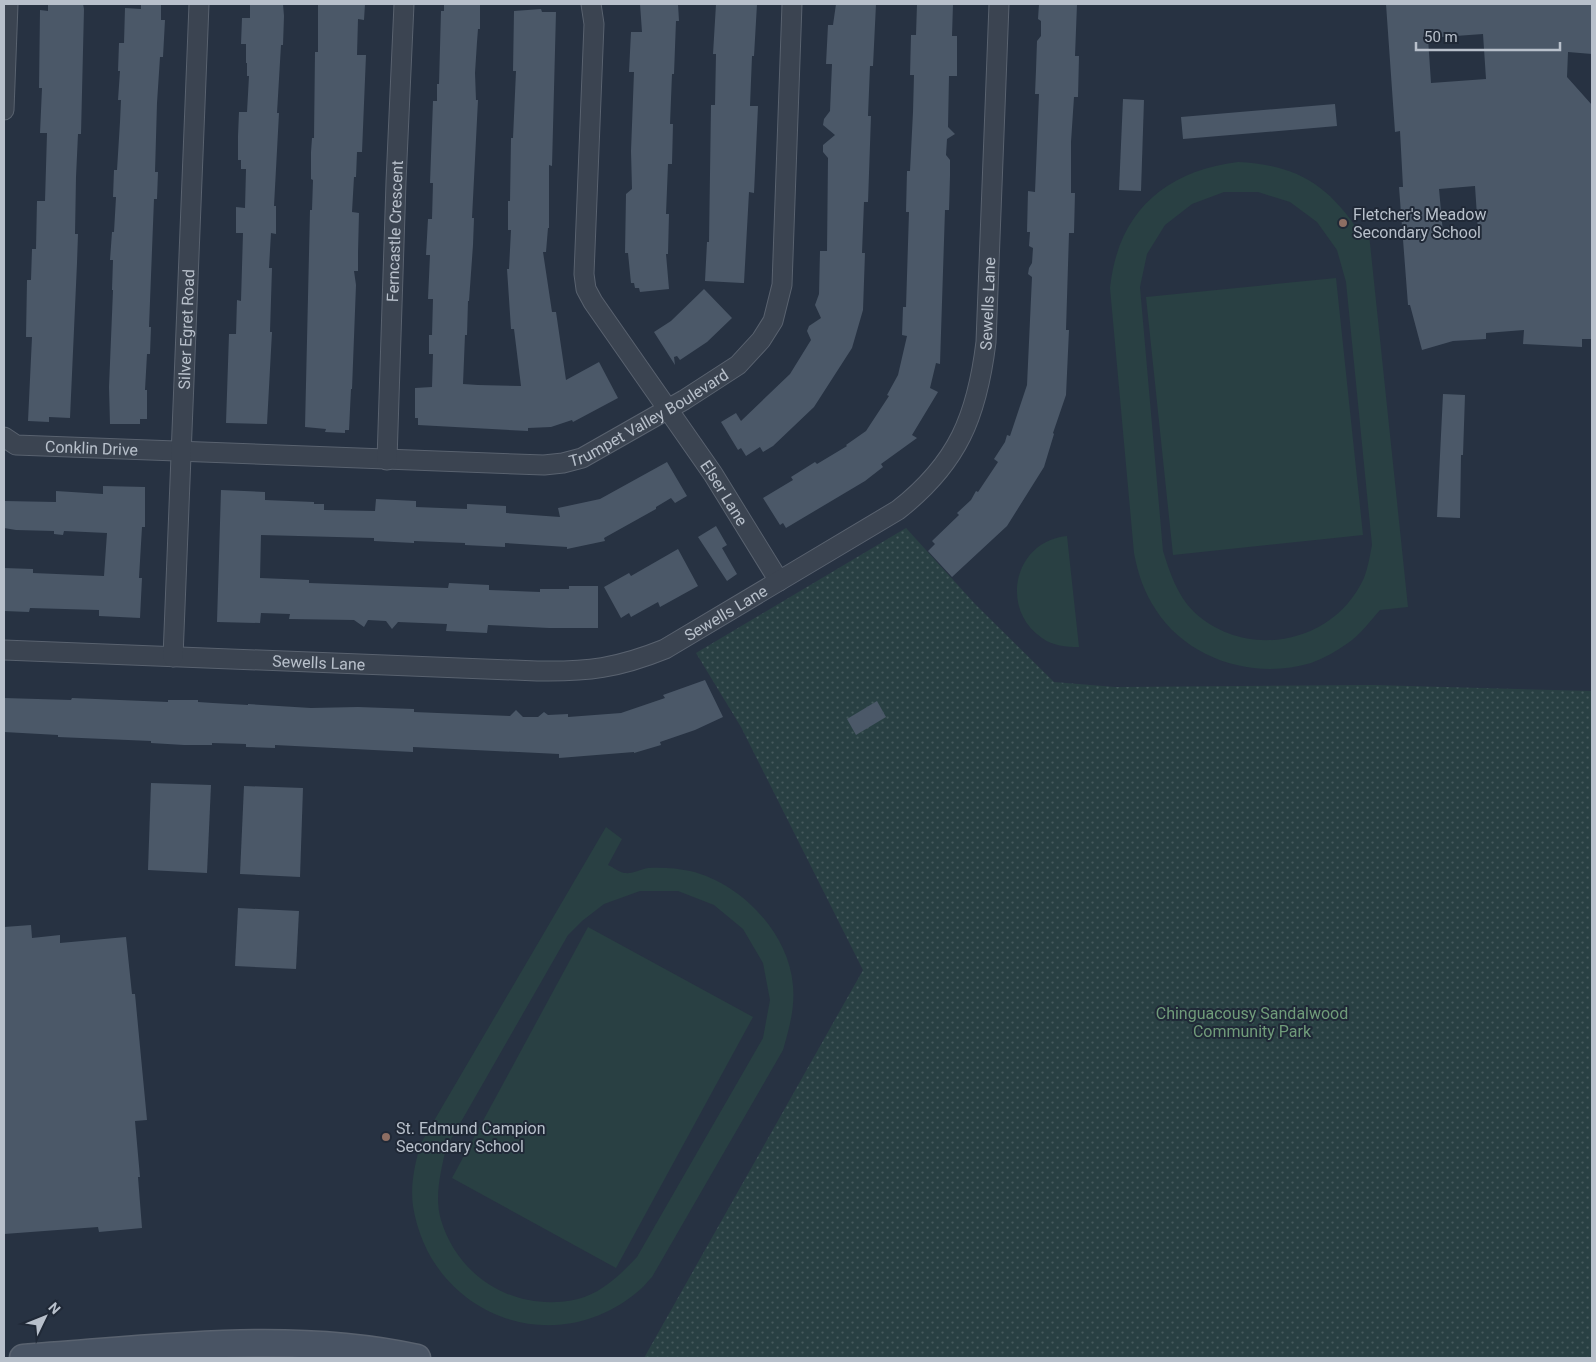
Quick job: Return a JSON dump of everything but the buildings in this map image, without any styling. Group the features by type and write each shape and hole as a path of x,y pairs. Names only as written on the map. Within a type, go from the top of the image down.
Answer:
{"main road":[{"path":"24,1358 266,1344 329,1346 417,1358"}],"street":[{"path":"4,110 8,4"},
{"name":"Silver Egret Road","path":"173,657 199,4"},
{"name":"Ferncastle Crescent","path":"387,460 404,4"},
{"path":"591,4 594,24 584,265 586,289 593,302 667,408"},
{"name":"Trumpet Valley Boulevard","path":"181,452 544,465 564,463 582,458 738,365 761,340 773,321 782,285 792,4"},
{"name":"Sewells Lane","path":"4,650 537,671 589,670 630,662 665,649 880,521 915,496 941,468 958,441 973,410 982,378 986,342 999,4"},
{"name":"Elser Lane","path":"667,408 713,474 779,581"},
{"name":"Conklin Drive","path":"4,437 16,445 181,452"}],"green space":[{"path":"1238,162 1259,164 1295,173 1323,190 1336,202 1360,233 1369,234 1408,607 1380,610 1357,636 1339,649 1311,663 1290,668 1246,667 1224,662 1186,642 1156,610 1142,583 1134,553 1110,288 1115,261 1123,238 1135,217 1150,200 1168,186 1188,175 1212,167","holes":["1224,192 1258,192 1290,202 1317,222 1337,250 1346,282 1372,545 1364,578 1350,600 1332,618 1311,631 1288,638 1263,640 1239,637 1215,627 1194,612 1183,598 1168,567 1163,551 1140,287 1147,254 1165,225 1192,204"]},
{"path":"1336,278 1363,535 1173,555 1146,297"},
{"name":"Chinguacousy Sandalwood Community Park","path":"906,528 975,604 1054,682 1115,687 1373,685 1592,691 1592,1358 644,1358 863,970 741,727 696,653"},
{"path":"1067,536 1079,647 1060,646 1042,638 1029,625 1020,611 1017,594 1019,578 1024,563 1035,550 1049,541"},
{"path":"606,827 622,839 608,865 625,873 648,868 664,868 690,871 709,877 744,899 772,929 790,966 793,986 791,1019 783,1050 652,1277 638,1291 603,1314 568,1324 533,1324 499,1316 469,1299 443,1275 424,1244 413,1206 414,1174 421,1143","holes":["640,891 678,891 714,905 743,929 763,963 770,1000 763,1038 637,1257 603,1288 578,1299 556,1302 534,1301 513,1296 494,1287 476,1275 462,1260 450,1241 441,1220 438,1202 439,1184 446,1148 568,935 604,904"]},
{"path":"588,927 753,1017 616,1268 452,1178"}],"place":[{"name":"Fletcher's Meadow Secondary School","path":"1343,223"},
{"name":"St. Edmund Campion Secondary School","path":"386,1137"}]}
